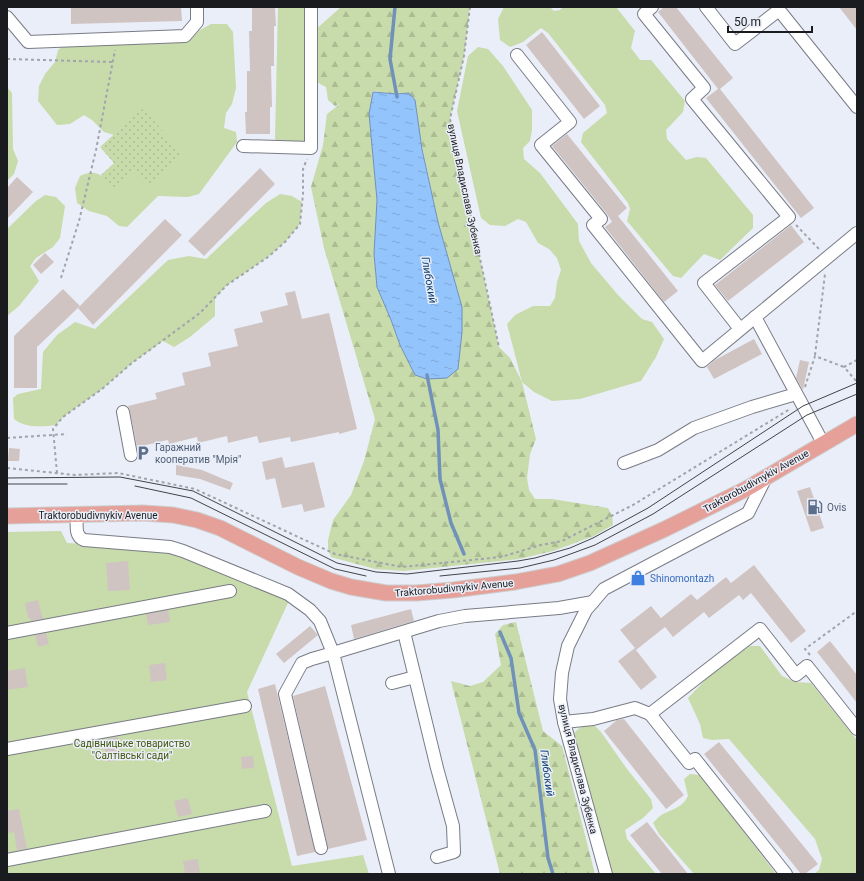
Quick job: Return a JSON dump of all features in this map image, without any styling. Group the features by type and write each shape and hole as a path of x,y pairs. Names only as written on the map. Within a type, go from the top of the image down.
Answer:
{"main road":[{"name":"Traktorobudivnykiv Avenue","path":"7,516 144,513 173,515 191,518 220,528 305,570 331,581 351,587 386,593 416,593 453,590 515,582 558,574 590,563 710,508 765,479 857,424"}],"street":[{"path":"7,17 28,42 185,36 197,22 196,7"},
{"path":"243,146 311,148 311,7"},
{"path":"652,7 644,14 704,88 692,99 789,217 704,283 740,329"},
{"path":"706,7 735,44 779,10 857,107"},
{"path":"517,55 570,122 541,145 600,219 592,225 702,361 857,233"},
{"path":"755,317 823,444"},
{"path":"624,463 658,450 694,428 752,407 796,394"},
{"path":"123,412 131,454"},
{"name":"вулиця Владислава Зубенка","path":"606,874 564,722 560,699 562,673 568,646 586,610 604,589 748,513 765,479"},
{"path":"77,515 77,535 79,538 84,540 170,547 288,594 310,610 320,621 333,653 389,874"},
{"path":"7,633 230,591"},
{"path":"321,848 285,694 302,663 440,621 465,616 559,608 593,602"},
{"path":"650,714 760,629 796,675 807,666 857,729"},
{"path":"404,632 453,826 454,852 437,857"},
{"path":"392,684 415,677"},
{"path":"7,749 245,706"},
{"path":"564,722 593,719 635,708 650,714 689,763 695,759 786,874"},
{"path":"7,860 265,811"}],"path":[{"name":"вулиця Владислава Зубенка","path":"470,7 464,56 450,119 499,347"},
{"path":"61,278 83,207 96,150 116,39"},
{"path":"7,59 112,62"},
{"path":"57,473 53,429 63,417 102,389 132,363 200,313 227,285 268,257 286,242 300,224 303,194 303,169 311,148"},
{"path":"803,232 812,241"},
{"path":"815,356 827,257"},
{"path":"857,360 844,367 857,382"},
{"path":"7,438 67,434"},
{"path":"7,468 75,475 118,474 195,489 335,554 402,567 501,557 541,545 562,541 633,505 684,472"},
{"path":"814,661 805,649 857,611"}],"green space":[{"path":"278,7 305,7 308,139 302,143 280,143 275,139"},
{"path":"341,7 470,7 464,56 450,119 499,347 510,358 522,382 536,439 530,454 527,478 529,490 535,499 552,499 608,508 612,516 613,525 594,536 553,551 519,559 404,571 375,569 331,557 328,548 328,540 333,520 351,495 364,461 375,419 324,248 311,187 323,145 327,114 340,104 335,106 328,100 326,87 314,78 315,30","holes":["373,91 397,94 409,93 418,126 438,222 462,307 458,369 400,345 377,287 374,254 377,200 369,114"]},
{"path":"504,7 550,7 554,11 560,10 563,7 616,7 635,31 631,48 640,60 651,60 685,101 683,112 666,130 667,139 686,160 697,157 706,158 753,215 753,228 720,260 704,254 681,278 673,276 627,221 630,209 628,203 581,142 583,133 607,113 605,105 548,33 541,28 523,42 510,47 500,40 498,19"},
{"path":"211,24 227,24 233,32 236,88 232,104 226,113 224,128 236,132 237,142 199,194 188,197 158,196 127,227 119,226 107,216 89,211 77,203 75,188 80,176 91,173 99,174 113,188 143,108 114,135 104,132 92,120 84,115 70,124 57,125 38,101 39,86 45,74 55,62 58,50 62,47 188,42 200,30"},
{"path":"478,47 488,49 503,66 532,110 532,130 530,141 523,148 524,159 540,173 578,224 579,241 591,263 618,295 642,319 652,322 664,339 656,357 641,381 580,399 552,401 534,392 522,382 507,324 515,315 533,306 550,306 555,298 557,282 561,270 557,258 549,249 538,243 526,222 518,219 505,226 490,225 481,218 457,111 468,56"},
{"path":"7,87 12,93 13,149 18,161 14,174 7,181"},
{"path":"143,108 182,154 147,186 132,171 113,188 101,175 114,163 100,147"},
{"path":"280,194 292,196 302,202 300,224 285,242 268,257 227,285 215,298 215,316 190,337 174,347 163,341 132,363 102,389 63,417 56,425 28,425 14,419 13,398 18,394 41,389 43,352 57,335 75,322 95,329 168,260 189,256 206,259 266,203"},
{"path":"45,195 56,197 65,206 60,238 53,247 36,258 30,266 39,281 19,306 7,316 7,229 36,201"},
{"name":"Садівницьке товариство \"Салтівські сади\"","path":"61,531 67,543 166,548 293,592 247,692 292,866 363,855 369,874 7,874 7,532"},
{"path":"516,622 543,731 562,746 595,874 500,874 451,681 470,686 483,682 501,665 495,634 503,625"},
{"path":"750,646 760,646 782,676 795,682 811,683 857,740 857,872 855,874 814,874 819,870 822,859 815,839 729,739 712,740 703,738 700,724 688,698 710,675"},
{"path":"593,724 601,732 627,769 651,799 653,808 643,818 625,830 627,839 656,874 610,874 571,737 580,728"},
{"path":"690,774 700,775 776,874 694,874 659,834 653,823 659,817 686,800 688,796 684,779"}],"water":[{"path":"373,92 397,94 409,93 415,100 422,149 438,222 462,307 462,332 458,369 447,378 427,379 415,375 400,345 377,287 374,254 377,200 369,114"}],"building":[{"path":"71,7 181,7 182,21 71,24"},
{"path":"252,7 275,7 276,26 274,26 274,66 271,66 272,107 270,107 270,134 246,134 245,112 247,112 247,71 250,71 249,31 252,31"},
{"path":"664,7 676,7 733,78 720,89 814,208 801,218 706,98 718,89 658,12"},
{"path":"839,7 857,7 857,30"},
{"path":"542,32 600,106 584,119 526,45"},
{"path":"567,134 627,208 618,216 678,291 664,302 605,227 612,222 607,214 552,146"},
{"path":"260,168 275,184 204,256 188,241"},
{"path":"17,177 33,192 7,219 7,188"},
{"path":"165,219 182,235 93,325 78,308"},
{"path":"791,225 804,242 728,301 715,285"},
{"path":"45,253 54,262 41,274 33,265"},
{"path":"63,289 80,306 37,347 37,388 14,388 14,336"},
{"path":"295,291 302,319 329,313 357,429 339,434 339,432 291,442 290,437 259,443 257,436 228,443 227,436 198,443 197,437 169,444 168,440 137,447 128,406 157,399 155,393 185,385 182,373 211,366 208,353 238,346 234,329 263,322 260,312 288,305 285,293"},
{"path":"754,339 762,354 714,379 707,367 715,360"},
{"path":"800,360 809,362 803,390 796,378"},
{"path":"9,448 20,449 19,461 8,461"},
{"path":"282,457 285,468 314,462 325,507 304,512 302,504 282,508 275,478 266,480 262,462"},
{"path":"176,465 202,470 233,483 230,490 200,479 176,475"},
{"path":"810,487 824,528 811,532 797,491"},
{"path":"128,561 130,590 108,591 106,563"},
{"path":"754,565 806,631 791,643 751,593 743,600 739,595 709,618 704,612 673,637 665,627 636,650 657,677 641,690 618,661 635,648 620,630 651,606 661,618 691,594 697,600 726,577 731,583"},
{"path":"38,600 43,619 31,621 30,618 28,618 25,603"},
{"path":"411,609 414,621 354,639 351,625"},
{"path":"168,610 170,622 148,625 146,614"},
{"path":"310,626 318,635 284,663 276,654"},
{"path":"46,633 49,644 38,647 35,635"},
{"path":"830,641 857,675 857,703 817,652"},
{"path":"165,663 167,680 151,682 149,665"},
{"path":"25,668 28,687 7,690 7,671"},
{"path":"275,684 315,852 297,856 258,689"},
{"path":"325,686 367,840 328,849 293,696"},
{"path":"624,719 684,795 666,809 604,731 617,720"},
{"path":"118,737 122,759 107,762 103,740"},
{"path":"719,742 818,864 805,874 801,874 704,754"},
{"path":"253,756 254,768 242,769 241,757"},
{"path":"188,798 192,814 178,817 174,801"},
{"path":"19,809 27,849 17,850 14,832 7,833 7,811"},
{"path":"647,822 688,874 662,874 630,835"},
{"path":"198,859 200,874 185,874 183,861"}],"waterway":[{"name":"Глибокий","path":"395,7 390,59 397,97"},
{"name":"Глибокий","path":"427,375 438,430 440,479 451,523 464,554"},
{"name":"Глибокий","path":"500,632 511,658 519,713 535,750 548,858 553,874"}],"tram line":[{"path":"7,478 120,477 193,491 337,563 376,572 407,574 518,561 535,558 570,548 593,538 648,508 803,406 857,383"},
{"path":"440,576 520,568 554,560 595,545 653,514 807,415 857,394"},
{"path":"7,484 67,484"},
{"path":"135,486 191,498 335,569 366,576"}],"place":[{"name":"Гаражний кооператив \"Мрія\"","path":"143,453"},
{"name":"Ovis","path":"815,507"},
{"name":"Shinomontazh","path":"638,578"}]}
